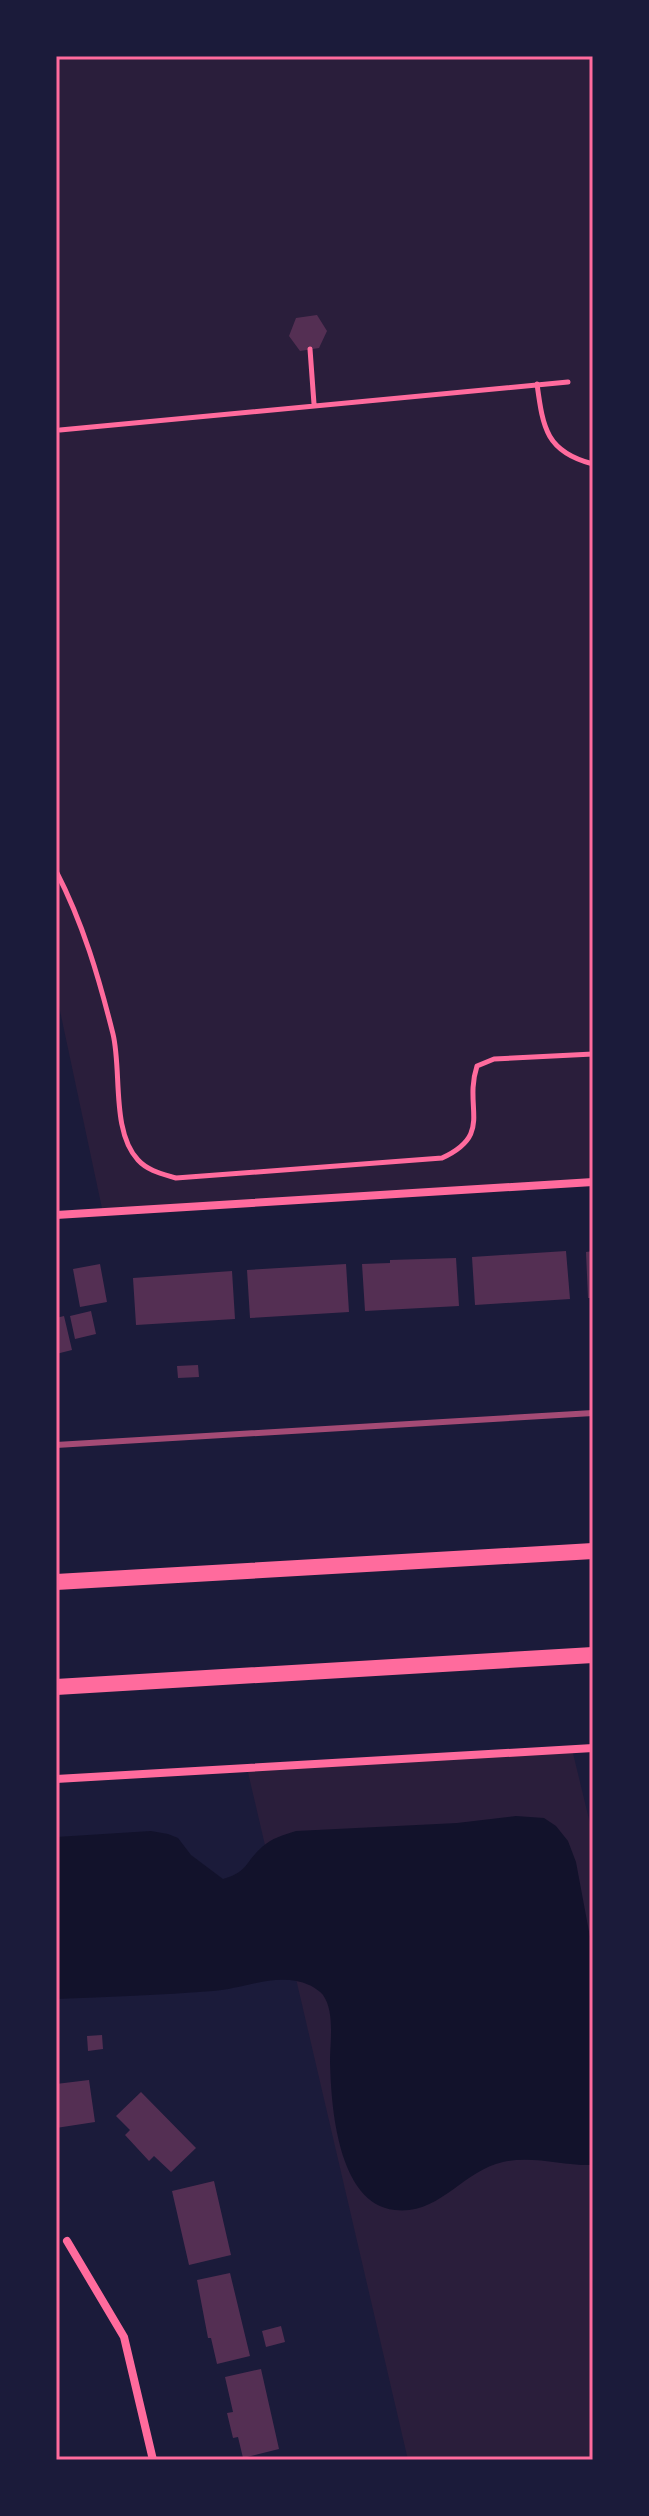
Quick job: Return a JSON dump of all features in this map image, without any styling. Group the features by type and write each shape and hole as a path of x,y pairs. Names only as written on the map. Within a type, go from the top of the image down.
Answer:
{"main road":[{"path":"56,1582 593,1551"},
{"path":"56,1687 593,1655"}],"street":[{"path":"56,1215 593,1182"},
{"path":"56,1779 593,1748"},
{"path":"67,2241 124,2337 153,2460"}],"path":[{"path":"310,349 314,404"},
{"path":"60,430 568,382"},
{"path":"537,384 542,426 555,445 572,458 593,464"},
{"path":"56,871 79,917 114,1038 123,1133 137,1159 155,1172 176,1178 442,1158 459,1150 472,1134 471,1083 477,1066 494,1059 593,1054"}],"shaded area":[{"path":"56,56 593,56 593,1182 103,1213 56,992"},
{"path":"572,1749 593,1836 593,2460 408,2460 247,1768"},
{"path":"516,1816 544,1818 556,1826 568,1841 576,1862 593,1953 593,2165 526,2160 503,2162 475,2174 425,2206 395,2210 376,2204 361,2190 349,2172 332,2102 329,2010 323,1995 314,1988 297,1981 273,1980 225,1990 56,1999 56,1837 151,1831 168,1834 178,1838 191,1855 223,1879 242,1870 270,1841 296,1831 457,1823"}],"building":[{"path":"317,315 327,331 319,348 300,351 289,336 296,318"},
{"path":"566,1251 570,1299 475,1305 472,1257"},
{"path":"593,1251 593,1298 588,1298 586,1252"},
{"path":"456,1258 459,1306 365,1311 362,1264"},
{"path":"100,1264 107,1302 80,1307 73,1269"},
{"path":"346,1264 349,1312 250,1318 247,1270"},
{"path":"232,1271 235,1319 136,1325 133,1278"},
{"path":"91,1311 96,1334 75,1339 70,1316"},
{"path":"64,1316 72,1350 56,1354 56,1318"},
{"path":"198,1365 199,1377 178,1378 177,1366"},
{"path":"102,2035 103,2049 88,2051 87,2036"},
{"path":"89,2080 95,2122 56,2128 56,2084"},
{"path":"141,2092 196,2148 171,2172 154,2156 149,2161 125,2135 130,2130 116,2116"},
{"path":"214,2181 231,2255 189,2265 172,2191"},
{"path":"230,2273 250,2356 217,2364 211,2338 208,2338 197,2280"},
{"path":"281,2326 285,2342 266,2347 262,2331"},
{"path":"261,2369 279,2449 243,2458 238,2437 233,2438 227,2413 233,2412 225,2377"}],"railway":[{"path":"56,1445 593,1413"}]}
